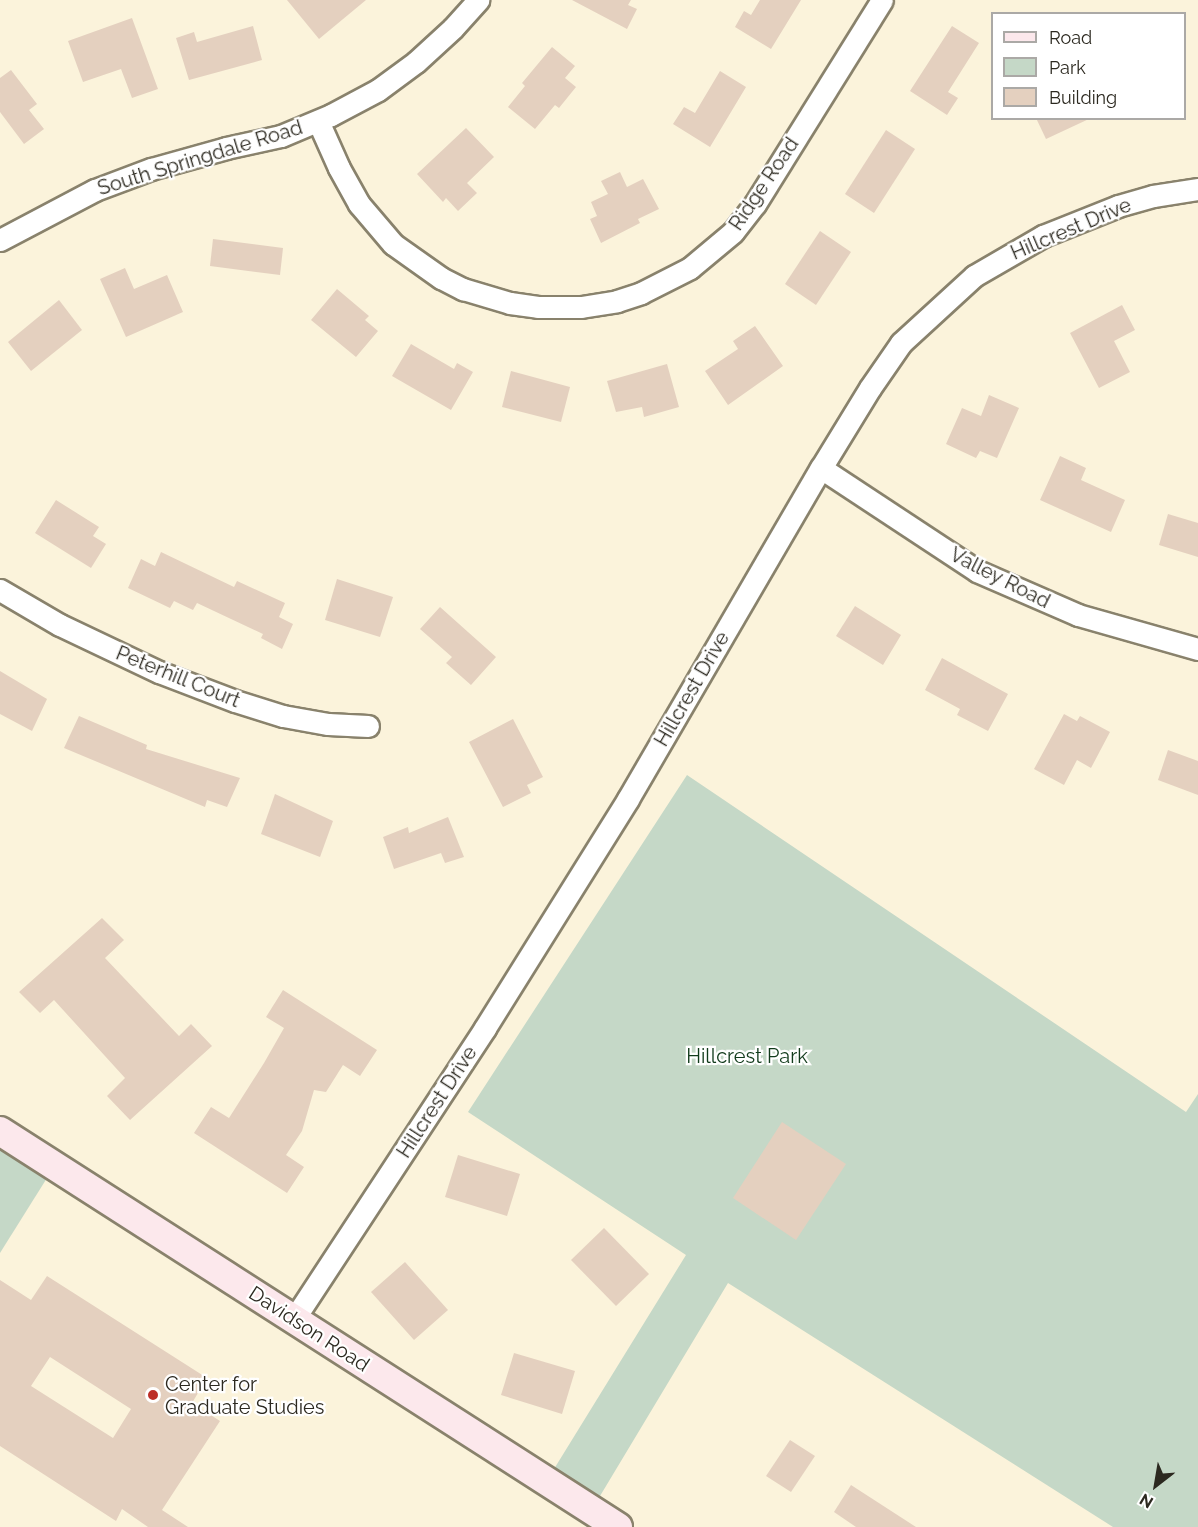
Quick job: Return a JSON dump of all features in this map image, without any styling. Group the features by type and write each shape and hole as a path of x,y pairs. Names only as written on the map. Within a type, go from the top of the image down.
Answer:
{"street":[{"name":"South Springdale Road","path":"3,233 95,190 151,169 226,148 281,136 318,121 378,90 416,62 453,28 478,0"},
{"name":"Ridge Road","path":"318,121 339,168 359,204 393,244 441,278 463,289 510,303 580,307 618,301 641,294 690,268 733,232 755,204 882,0"},
{"name":"Hillcrest Drive","path":"294,1318 478,1038 622,809 821,468 870,388 901,343 974,276 1042,236 1118,206 1153,196 1198,189"},
{"name":"Valley Road","path":"821,468 943,550 997,581 1078,615 1198,649"},
{"name":"Peterhill Court","path":"0,590 60,625 139,663 235,701 294,718 328,724 368,726"},
{"name":"Davidson Road","path":"0,1131 618,1527"}],"green space":[{"name":"Hillcrest Park","path":"687,775 1186,1112 1198,1094 1198,1527 1113,1527 728,1283 600,1496 554,1469 686,1255 468,1112"},
{"path":"0,1148 47,1178 0,1253"}],"building":[{"path":"287,0 366,0 319,39"},
{"path":"572,0 631,0 628,5 637,9 627,29"},
{"path":"760,0 801,0 771,49 735,27 744,11 751,15"},
{"path":"132,18 158,89 132,98 121,69 83,82 68,41"},
{"path":"253,26 262,60 189,80 176,38 194,32 197,42"},
{"path":"952,26 979,43 948,92 958,98 947,115 910,91"},
{"path":"552,47 575,66 565,78 576,87 559,108 555,105 535,129 508,107 525,86 522,83"},
{"path":"11,70 37,104 29,110 44,129 24,144 0,112 0,78"},
{"path":"720,71 746,87 710,147 673,124 684,107 695,113"},
{"path":"1037,120 1087,120 1046,139"},
{"path":"466,128 494,157 467,183 477,193 458,211 446,198 443,202 417,174"},
{"path":"886,130 915,149 874,213 845,194"},
{"path":"620,172 627,187 643,179 659,209 638,219 640,223 601,243 590,219 597,216 591,202 608,194 601,181"},
{"path":"820,231 851,252 816,305 785,284"},
{"path":"213,239 283,248 280,275 210,266"},
{"path":"125,268 134,289 167,275 183,312 126,337 100,279"},
{"path":"337,289 369,316 365,320 378,331 356,357 311,320"},
{"path":"59,300 82,330 31,371 8,342"},
{"path":"1122,305 1135,330 1114,341 1130,372 1099,388 1070,333"},
{"path":"755,326 783,366 728,405 705,371 738,349 733,341"},
{"path":"411,344 454,369 457,363 473,372 451,410 392,376"},
{"path":"667,364 679,407 644,417 642,407 616,412 607,381"},
{"path":"511,371 570,387 561,422 502,407"},
{"path":"989,395 1019,408 997,458 980,451 976,458 946,444 962,408 981,416"},
{"path":"1060,456 1086,468 1081,480 1125,500 1111,532 1040,500"},
{"path":"56,500 99,527 93,536 106,544 91,568 35,533"},
{"path":"1168,514 1198,523 1198,557 1159,545"},
{"path":"161,552 234,587 237,581 285,603 279,617 293,624 282,649 261,638 263,634 197,603 193,610 174,601 170,608 128,588 141,559 155,566"},
{"path":"337,579 393,597 380,637 325,620"},
{"path":"855,606 901,635 883,665 836,636"},
{"path":"440,607 496,657 471,685 446,663 452,657 420,629"},
{"path":"942,658 1008,694 988,731 957,715 960,709 925,690"},
{"path":"0,671 47,699 32,731 0,714"},
{"path":"1064,714 1077,721 1080,716 1110,732 1091,768 1077,760 1064,785 1034,769"},
{"path":"79,716 147,745 146,749 240,778 227,807 207,800 205,807 64,748"},
{"path":"513,719 543,777 527,785 531,793 503,807 469,742"},
{"path":"1168,750 1198,761 1198,795 1158,780"},
{"path":"275,794 333,821 320,857 261,834"},
{"path":"448,817 464,857 445,863 441,853 394,869 383,837 408,827 409,833"},
{"path":"102,918 124,940 105,958 179,1036 191,1024 212,1046 130,1120 107,1096 125,1078 54,1000 40,1013 19,992"},
{"path":"283,990 377,1050 360,1076 343,1065 326,1092 314,1090 302,1131 286,1155 304,1167 287,1193 194,1133 211,1107 229,1118 264,1063 284,1028 266,1017"},
{"path":"782,1122 846,1164 796,1240 733,1198"},
{"path":"458,1155 520,1174 507,1216 445,1197"},
{"path":"604,1228 649,1274 616,1306 571,1260"},
{"path":"405,1262 448,1310 414,1340 371,1292"},
{"name":"Center for Graduate Studies","path":"47,1276 207,1378 192,1403 220,1421 162,1510 188,1527 148,1527 122,1509 116,1521 0,1446 0,1280 31,1300","holes":["50,1357 131,1409 113,1438 31,1386"]},
{"path":"514,1353 575,1371 562,1414 501,1395"},
{"path":"790,1440 815,1456 791,1492 766,1476"},
{"path":"851,1485 916,1527 856,1527 834,1512"}],"place":[{"name":"Center for Graduate Studies","path":"153,1395"}]}
